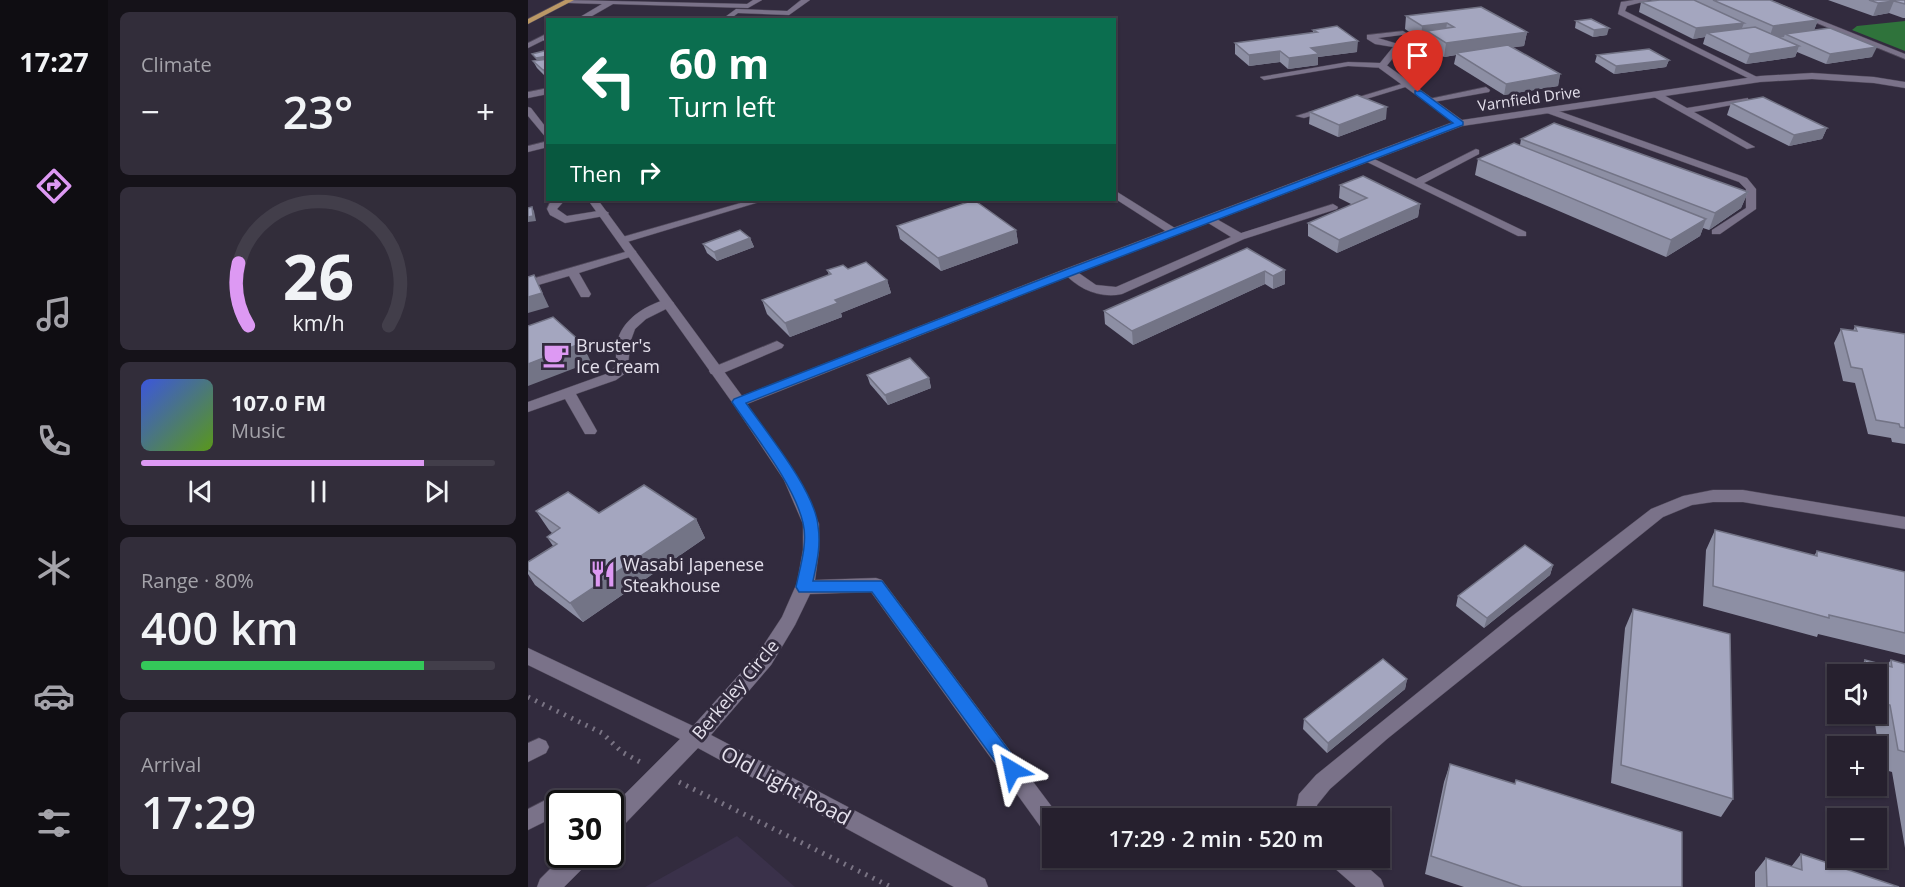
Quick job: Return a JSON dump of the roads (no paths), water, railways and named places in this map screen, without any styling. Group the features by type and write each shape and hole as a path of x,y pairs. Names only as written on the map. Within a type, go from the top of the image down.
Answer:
{"main road":[{"path":"528,21 569,0"}],"street":[{"path":"569,0 748,6"},
{"path":"727,18 758,0"},
{"path":"736,11 789,13 806,0"},
{"path":"1646,0 1624,4 1622,12 1759,80"},
{"path":"1764,0 1905,57"},
{"path":"582,18 614,1"},
{"path":"768,12 777,6"},
{"path":"528,46 546,37"},
{"path":"1382,66 1398,46"},
{"path":"1264,77 1348,64 1382,66 1460,123"},
{"name":"Varnfield Drive","path":"739,402 1069,272 1460,123 1759,80 1812,76 1874,80 1905,86"},
{"path":"1300,116 1408,85"},
{"path":"1428,100 1486,90"},
{"path":"528,95 546,91"},
{"path":"1657,95 1750,147"},
{"path":"1685,111 1745,100"},
{"path":"528,110 546,134"},
{"path":"1550,111 1743,180 1751,189 1751,209 1716,232"},
{"path":"1581,134 1595,127"},
{"path":"528,156 532,148"},
{"path":"1416,183 1476,152"},
{"path":"1366,159 1522,234"},
{"path":"1116,194 1174,232"},
{"path":"559,201 552,209 565,220 604,213"},
{"name":"Berkeley Circle","path":"594,201 739,402 791,479 811,524 812,550 804,587 789,620 764,660 696,737 624,810"},
{"path":"528,284 572,271 627,247 758,201"},
{"path":"1069,272 1087,286 1100,292 1118,291 1240,237 1333,207"},
{"path":"1209,219 1240,237"},
{"path":"572,271 585,294"},
{"path":"528,407 611,377 622,369 625,355 624,339 630,328 644,313 668,303"},
{"path":"716,370 777,345"},
{"path":"568,392 590,431"},
{"path":"1306,808 1307,801 1380,733 1516,622 1657,513 1689,500 1713,496 1743,496 1905,523"},
{"path":"804,587 876,585 1042,811"},
{"name":"Old Light Road","path":"528,656 696,737 976,887"},
{"path":"528,820 546,810"},
{"path":"548,887 567,868"},
{"path":"1351,868 1373,887"}],"place":[{"name":"Bruster's Ice Cream","path":"556,355"},
{"name":"Wasabi Japenese Steakhouse","path":"603,574"}]}
